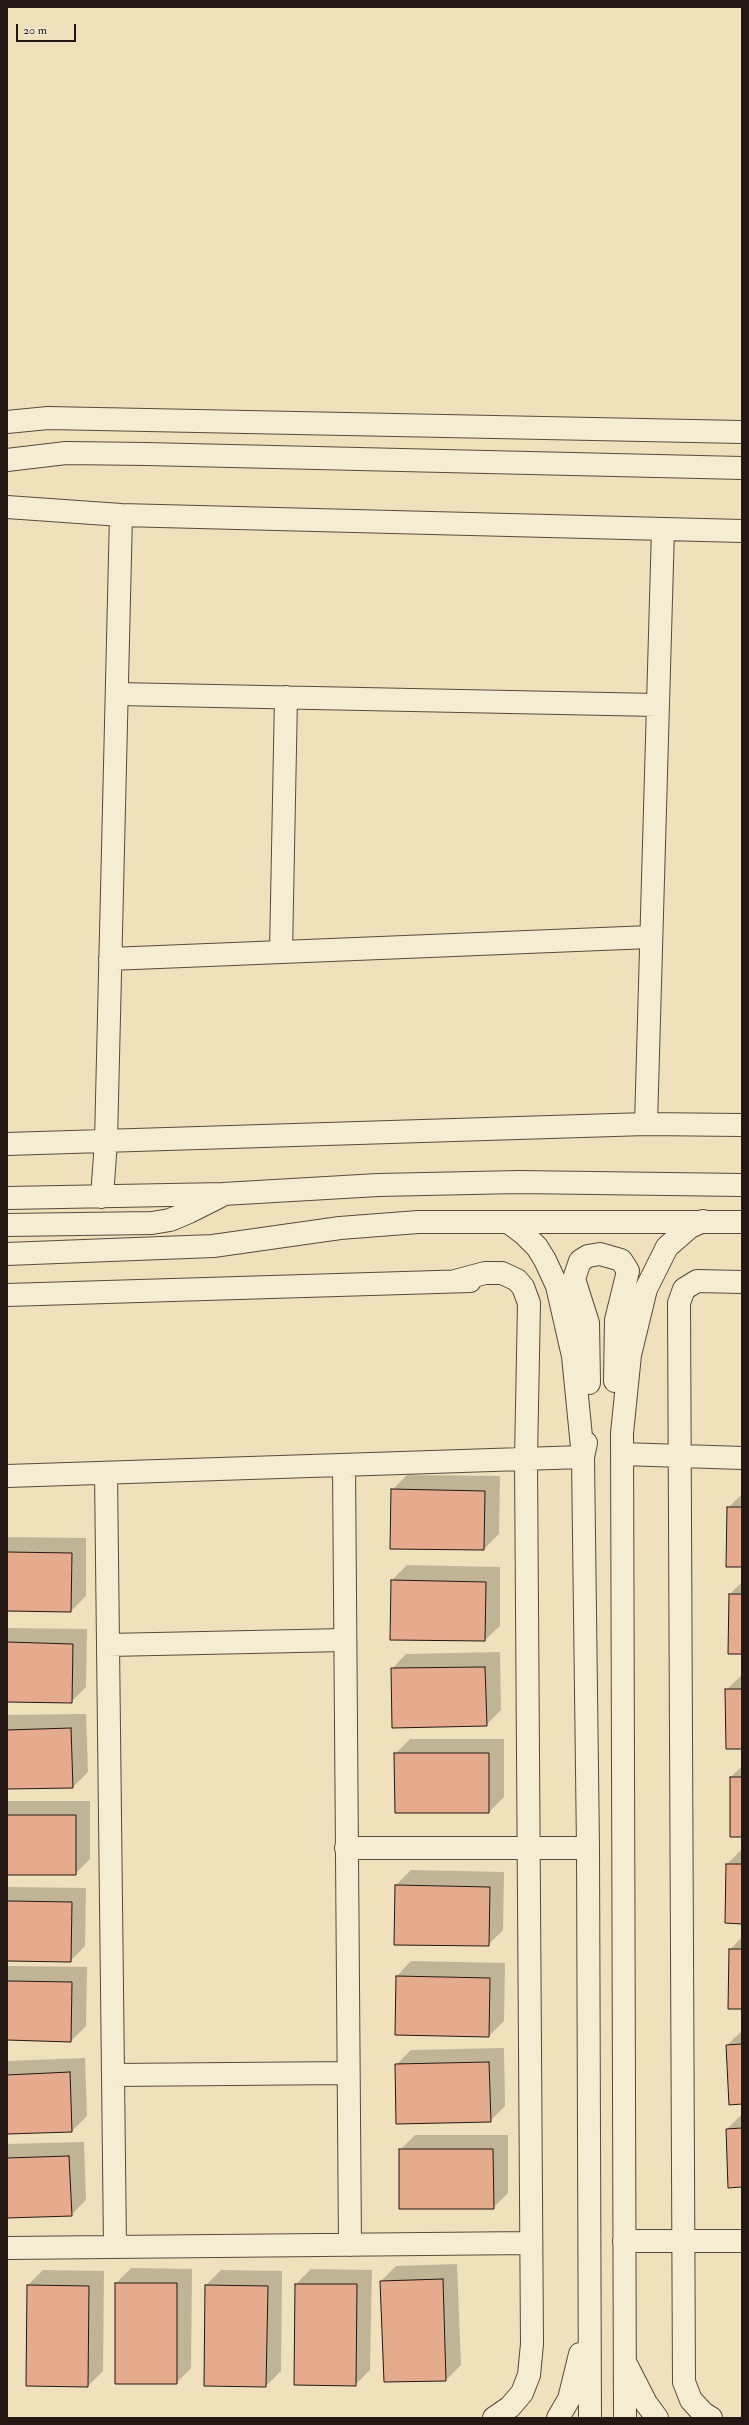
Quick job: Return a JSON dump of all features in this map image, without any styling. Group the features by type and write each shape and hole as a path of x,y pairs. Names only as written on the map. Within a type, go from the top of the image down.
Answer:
{"street":[{"path":"7,422 48,418 742,432"},
{"path":"7,460 66,454 146,454 742,468"},
{"path":"7,507 121,515 742,531"},
{"path":"7,518 45,510"},
{"path":"102,1197 106,1141 121,515"},
{"path":"646,1124 650,937 663,529"},
{"path":"117,694 657,705"},
{"path":"281,952 286,697"},
{"path":"110,959 650,937"},
{"path":"7,1144 646,1124 742,1125"},
{"path":"7,1198 223,1194 378,1185 519,1182 742,1185"},
{"path":"7,1224 152,1223 170,1220 223,1194"},
{"path":"625,2418 622,1444 630,1355 646,1289 667,1247 690,1227 703,1221"},
{"path":"508,1222 537,1247 557,1286 574,1362 583,1457 588,1848 588,2300 590,2418"},
{"path":"7,1254 213,1246 340,1228 382,1224 508,1222 742,1222"},
{"path":"583,1457 589,1426 588,1323 574,1279 580,1262 592,1255 615,1257 621,1260 628,1271 615,1331 615,1412 622,1444"},
{"path":"7,1295 455,1281 491,1283 506,1288 512,1293 521,1307 527,1336 526,1459 530,2243 532,2344 529,2375 522,2393 510,2408 494,2418"},
{"path":"711,2418 703,2414 691,2400 684,2382 679,1303 680,1295 684,1289 697,1281 742,1282"},
{"path":"622,1444 680,1456 742,1458"},
{"path":"7,1476 583,1457"},
{"path":"344,1465 350,2246"},
{"path":"106,1473 115,2247"},
{"path":"108,1645 345,1640"},
{"path":"346,1848 588,1848"},
{"path":"113,2075 348,2073"},
{"path":"624,2241 742,2241"},
{"path":"7,2248 350,2246 530,2243"},
{"path":"558,2418 569,2399 573,2387 588,2300"},
{"path":"519,2418 529,2408 537,2386 538,2374 532,2344"},
{"path":"625,2360 639,2391 657,2418"}],"building":[{"path":"391,1489 485,1491 484,1550 390,1549"},
{"path":"727,1507 742,1507 742,1567 726,1567"},
{"path":"7,1552 72,1553 71,1612 7,1611"},
{"path":"391,1580 486,1582 485,1641 390,1640"},
{"path":"729,1594 742,1594 742,1654 728,1654"},
{"path":"7,1642 73,1644 72,1703 7,1702"},
{"path":"485,1667 487,1726 392,1728 391,1668"},
{"path":"725,1689 742,1689 742,1749 726,1749"},
{"path":"71,1728 73,1788 7,1789 7,1730"},
{"path":"394,1753 489,1753 489,1813 395,1813"},
{"path":"730,1777 742,1777 742,1837 730,1837"},
{"path":"7,1815 76,1815 76,1875 7,1875"},
{"path":"726,1864 742,1864 742,1924 725,1923"},
{"path":"395,1885 490,1887 489,1946 394,1945"},
{"path":"7,1901 72,1902 71,1962 7,1961"},
{"path":"729,1949 742,1949 742,2009 728,2009"},
{"path":"396,1976 490,1978 489,2037 395,2035"},
{"path":"7,1981 72,1982 71,2042 7,2040"},
{"path":"742,2044 742,2104 729,2105 726,2045"},
{"path":"489,2062 491,2122 396,2124 395,2064"},
{"path":"70,2072 72,2132 7,2134 7,2075"},
{"path":"742,2128 742,2187 728,2188 726,2129"},
{"path":"399,2149 493,2149 494,2209 399,2209"},
{"path":"69,2156 72,2216 7,2218 7,2158"},
{"path":"443,2279 446,2381 384,2382 380,2281"},
{"path":"115,2283 177,2283 177,2384 115,2384"},
{"path":"295,2284 357,2284 356,2386 294,2385"},
{"path":"27,2285 89,2286 88,2387 26,2386"},
{"path":"205,2285 268,2286 266,2387 204,2386"}]}
